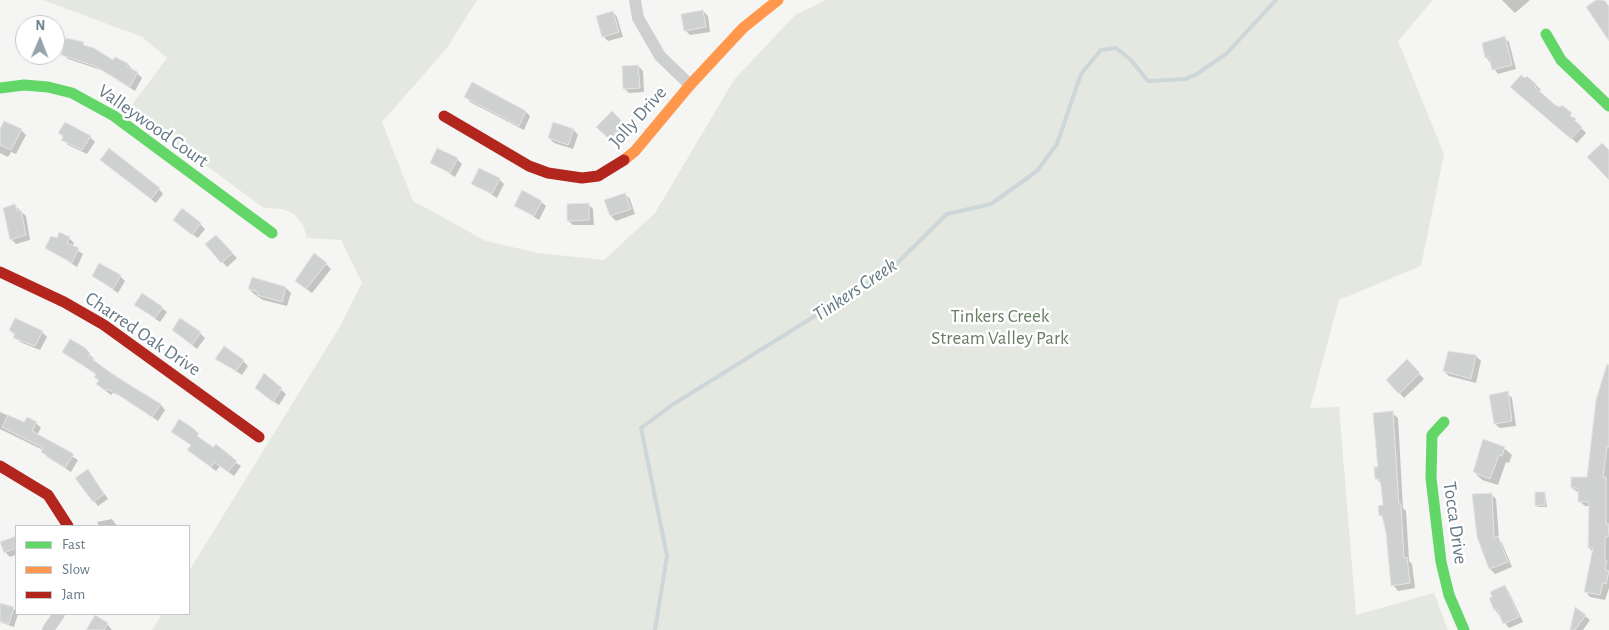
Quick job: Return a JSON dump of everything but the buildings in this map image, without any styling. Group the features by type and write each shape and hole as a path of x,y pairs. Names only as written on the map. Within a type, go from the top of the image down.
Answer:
{"street":[{"path":"635,0 638,18 660,56 690,85"},
{"name":"Jolly Drive","path":"444,116 529,166 548,173 582,178 598,176 614,168 635,152 690,85 743,28 778,0"},
{"path":"1546,34 1561,60 1609,106"},
{"name":"Valleywood Court","path":"0,88 24,85 48,87 72,93 114,116 272,233"},
{"name":"Charred Oak Drive","path":"0,272 64,302 104,326 259,437"},
{"name":"Tocca Drive","path":"1444,422 1432,435 1431,478 1441,562 1449,594 1464,630"},
{"path":"0,466 48,495 57,506 67,525"},
{"path":"48,630 58,615"}],"green space":[{"name":"Tinkers Creek Stream Valley Park","path":"43,0 477,0 447,48 382,122 413,201 486,241 538,253 604,260 655,213 734,80 795,15 826,0 1433,0 1398,41 1444,154 1421,266 1339,300 1310,408 1339,407 1356,615 1434,593 1448,630 152,630 161,615 190,615 190,569 339,328 362,283 341,240 307,238 303,225 294,214 283,209 264,208 129,109 167,58 142,37"}],"waterway":[{"name":"Tinkers Creek","path":"655,630 667,556 641,428 672,405 892,268 947,214 991,204 1037,171 1057,144 1081,74 1101,50 1116,48 1130,59 1148,81 1185,79 1197,74 1227,53 1276,0"}],"traffic: fast":[{"path":"1546,34 1561,60 1609,106"},
{"path":"0,88 24,85 48,87 72,93 114,116 272,233"},
{"path":"1444,422 1432,435 1431,478 1441,562 1449,595 1464,630"}],"traffic: slow":[{"path":"624,160 635,151 690,85 743,28 778,0"}],"traffic: jam":[{"path":"444,116 529,166 548,173 582,178 598,176 624,160"},
{"path":"0,272 64,302 104,325 259,437"},
{"path":"0,466 48,495 67,525"}]}
